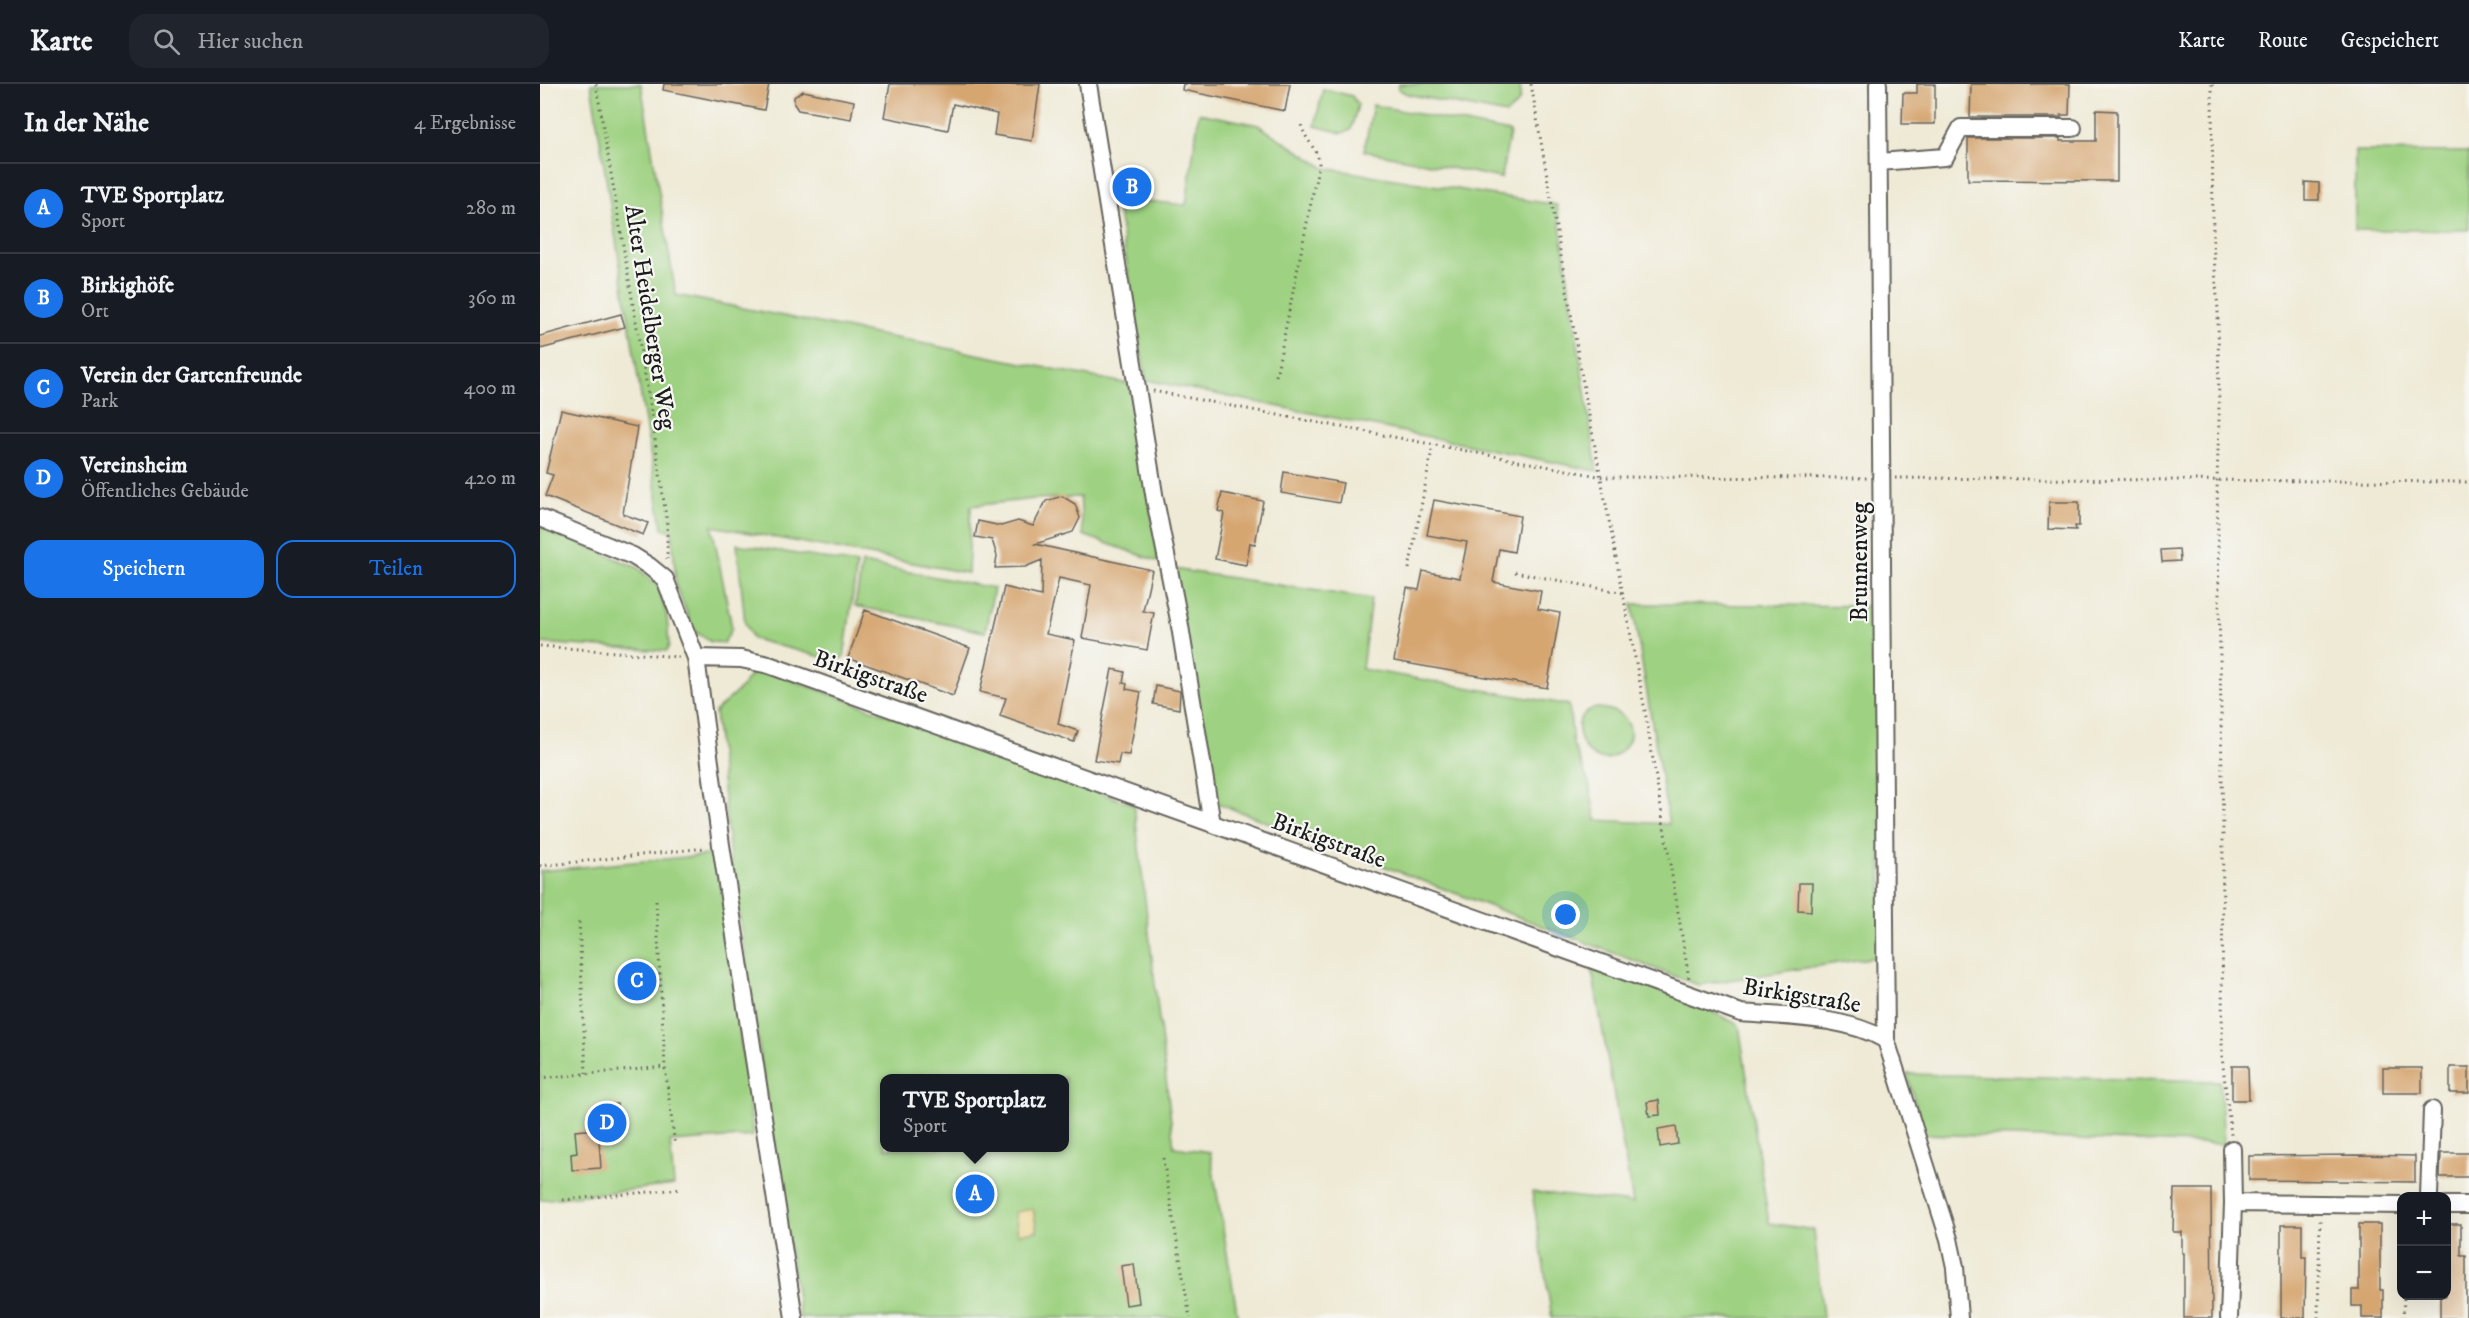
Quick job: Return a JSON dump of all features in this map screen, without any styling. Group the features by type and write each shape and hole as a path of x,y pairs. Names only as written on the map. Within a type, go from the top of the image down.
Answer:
{"street":[{"path":"1088,84 1139,388 1155,500 1179,620 1212,824"},
{"name":"Brunnenweg","path":"1878,84 1886,1040"},
{"path":"1879,162 1945,157 1961,128 2073,128"},
{"path":"540,518 633,556 665,579 696,658 721,845 794,1318"},
{"name":"Birkigstraße","path":"696,658 741,659 769,665 1741,1013 1823,1021 1869,1030 1886,1040 1949,1239 1955,1267 1959,1318"},
{"path":"2428,1192 2432,1110"},
{"path":"2229,1318 2233,1203 2232,1149"},
{"path":"2233,1203 2397,1205"},
{"path":"2451,1205 2469,1205"}],"path":[{"name":"Alter Heidelberger Weg","path":"596,84 651,411 667,524 667,556"},
{"path":"1531,84 1585,394 1603,477 1672,863 1692,995"},
{"path":"2212,84 2213,243 2218,310 2217,480 2223,843 2222,1057 2232,1149"},
{"path":"1276,376 1319,164 1318,155 1304,138 1301,124"},
{"path":"1139,388 1603,477 2469,482"},
{"path":"1409,569 1433,445"},
{"path":"1515,572 1624,593"},
{"path":"540,646 696,658"},
{"path":"540,866 697,850 721,845"},
{"path":"656,901 665,1067 675,1146"},
{"path":"579,922 586,1073"},
{"path":"540,1078 665,1067"},
{"path":"1163,1158 1190,1318"},
{"path":"563,1200 680,1190"},
{"path":"2318,1318 2320,1204"},
{"path":"2403,1318 2404,1300"}],"green space":[{"path":"591,84 641,84 676,295 1129,384 1160,562 1083,535 1080,497 971,506 968,573 712,526 732,628 724,643 711,642 694,631 676,586 672,531 662,528"},
{"path":"1399,84 1520,84 1520,98 1517,105 1506,114 1407,94 1398,89"},
{"path":"1323,89 1352,96 1358,105 1351,130 1342,133 1315,126"},
{"path":"1373,105 1510,132 1501,178 1364,151"},
{"path":"1199,113 1258,125 1325,168 1557,205 1597,471 1146,380 1116,198 1186,205"},
{"path":"2355,151 2469,152 2469,230 2355,230"},
{"path":"540,526 638,568 658,587 667,617 669,645 667,651 540,643"},
{"path":"737,544 857,564 844,657 837,661 753,639 745,623"},
{"path":"862,563 994,588 985,632 855,606"},
{"path":"1173,569 1371,599 1362,669 1569,705 1573,744 1589,783 1596,820 1669,824 1632,604 1879,606 1882,956 1698,985 1214,802"},
{"path":"756,667 1134,805 1174,1147 1210,1152 1238,1318 800,1318 730,856 715,712 742,687"},
{"path":"1597,708 1620,714 1627,721 1630,729 1630,737 1626,745 1619,753 1608,759 1597,758 1589,753 1580,736 1581,719 1591,709"},
{"path":"717,854 753,1136 670,1142 674,1185 540,1200 540,871"},
{"path":"1591,965 1701,1006 1739,1025 1769,1223 1814,1230 1823,1318 1552,1318 1532,1192 1633,1203"},
{"path":"1907,1074 2220,1081 2224,1144 1924,1134"}],"sand":[{"path":"1033,1209 1037,1231 1018,1234 1015,1212"}],"building":[{"path":"664,84 769,84 764,110 663,90"},
{"path":"890,84 1040,84 1032,141 994,135 997,114 953,104 948,130 884,117"},
{"path":"1183,84 1290,84 1285,111 1182,90"},
{"path":"1917,84 1935,84 1935,124 1902,124 1903,93 1917,93"},
{"path":"1971,84 2070,84 2069,115 2061,115 2061,117 1970,117"},
{"path":"803,91 854,101 851,119 798,110 794,104 794,97"},
{"path":"2096,110 2117,111 2117,181 1968,180 1968,138 2060,138 2060,141 2096,141"},
{"path":"2305,182 2319,183 2319,200 2305,200"},
{"path":"621,314 625,327 540,349 540,336"},
{"path":"561,410 637,427 623,514 648,523 643,535 545,496 553,475 546,473"},
{"path":"1284,472 1343,483 1339,503 1281,493"},
{"path":"1222,493 1263,501 1255,544 1250,543 1246,565 1215,559 1224,513 1218,511"},
{"path":"1062,496 1075,504 1080,518 1073,532 1035,544 1152,570 1143,611 1154,613 1147,650 1082,638 1091,585 1059,578 1046,634 1075,640 1058,724 1078,731 1074,742 1000,716 1006,698 980,692 1004,587 1041,596 1042,560 1025,567 995,568 997,556 992,540 975,537 978,521 1001,526 1018,521 1033,526 1046,501"},
{"path":"1434,500 1520,516 1514,552 1499,549 1493,582 1541,591 1538,609 1560,613 1547,688 1394,661 1407,588 1419,590 1423,571 1460,578 1467,542 1427,535"},
{"path":"2049,502 2079,502 2079,526 2075,526 2076,530 2048,529"},
{"path":"2179,549 2180,561 2162,562 2161,550"},
{"path":"865,610 970,648 953,696 848,658"},
{"path":"1112,669 1125,672 1123,683 1127,684 1126,689 1141,692 1129,755 1120,754 1118,764 1094,760"},
{"path":"1156,686 1180,691 1179,709 1153,704"},
{"path":"1799,883 1812,883 1811,911 1798,910"},
{"path":"2232,1066 2248,1066 2249,1100 2232,1100"},
{"path":"2450,1067 2469,1067 2469,1093 2450,1093"},
{"path":"2383,1068 2422,1068 2422,1093 2383,1093"},
{"path":"1659,1100 1660,1115 1649,1116 1647,1102"},
{"path":"617,1104 619,1140 599,1141 601,1168 572,1170 571,1154 577,1153 575,1131 597,1129 595,1106"},
{"path":"1676,1126 1678,1144 1660,1147 1658,1129"},
{"path":"2441,1153 2469,1153 2469,1177 2440,1177"},
{"path":"2249,1156 2415,1156 2415,1182 2249,1180"},
{"path":"2174,1189 2211,1189 2212,1318 2184,1318 2184,1253 2182,1253 2182,1232 2173,1232"},
{"path":"2359,1224 2380,1224 2380,1290 2383,1290 2383,1318 2362,1318 2362,1306 2352,1306 2352,1290 2359,1290"},
{"path":"2451,1224 2461,1224 2461,1256 2466,1256 2466,1318 2440,1318 2440,1300 2451,1300"},
{"path":"2281,1225 2302,1225 2302,1257 2306,1257 2305,1318 2281,1318"},
{"path":"1134,1264 1139,1303 1126,1305 1121,1266"}],"place":[{"name":"Birkighöfe","path":"1132,187"},
{"name":"Verein der Gartenfreunde","path":"637,981"},
{"name":"Vereinsheim","path":"607,1123"},
{"name":"TVE Sportplatz","path":"975,1194"}]}
